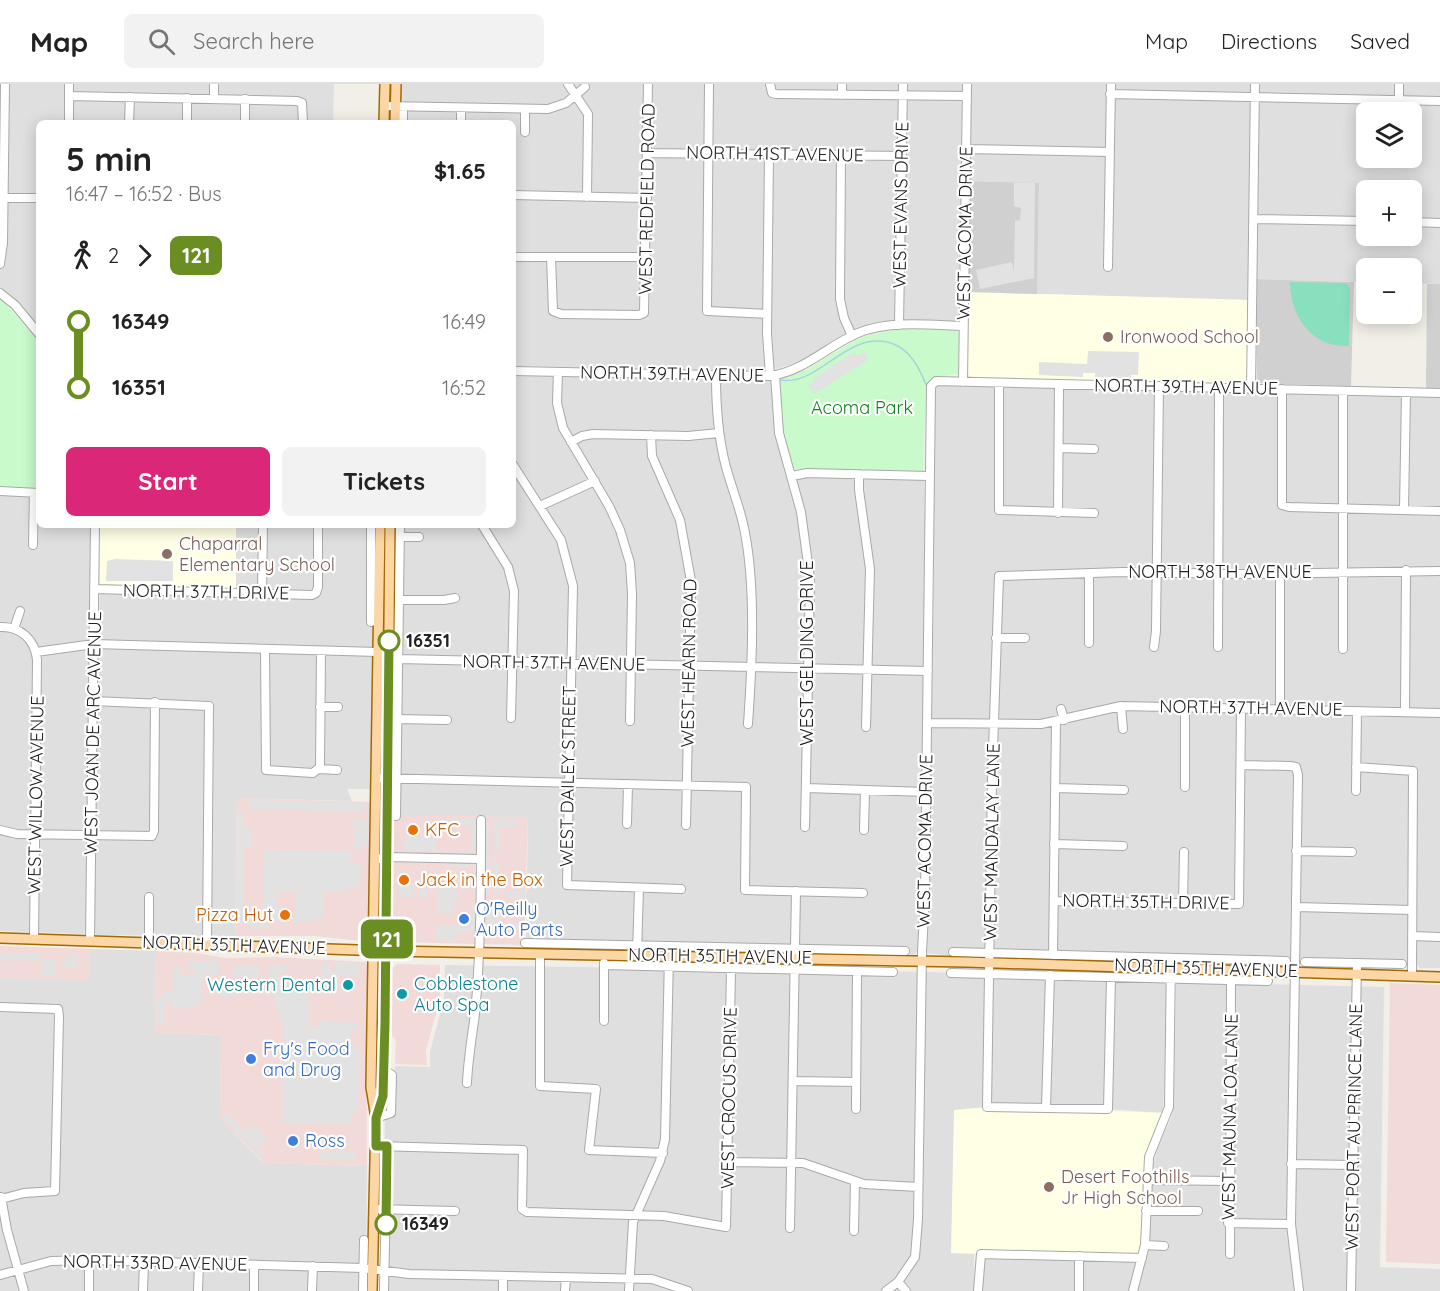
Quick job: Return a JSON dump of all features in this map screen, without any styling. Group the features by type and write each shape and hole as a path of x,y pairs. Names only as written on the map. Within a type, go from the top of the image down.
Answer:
{"main road":[{"path":"384,84 384,120"},
{"path":"396,84 399,107 396,120"},
{"path":"372,1291 368,1268 374,1209 376,1146 376,1118 371,1090 378,652 373,618 380,528"},
{"path":"376,1118 383,1096 387,857 393,779 394,659 390,528"},
{"name":"NORTH 35TH AVENUE","path":"0,938 374,951 604,954 637,950 669,955 795,953 922,961 990,958 1171,963 1440,977"},
{"path":"372,1038 379,1051 383,1074"}],"street":[{"path":"0,264 4,198 5,84"},
{"path":"69,84 69,120"},
{"path":"214,84 214,99"},
{"path":"567,84 584,104 588,119 587,196"},
{"name":"WEST REDFIELD ROAD","path":"551,257 553,311 594,315 644,313 648,84"},
{"path":"709,84 707,311 767,314"},
{"path":"842,84 842,95"},
{"name":"WEST EVANS DRIVE","path":"899,325 903,84"},
{"name":"WEST ACOMA DRIVE","path":"963,382 967,84"},
{"path":"1108,267 1111,84"},
{"path":"1251,389 1255,84"},
{"path":"1399,100 1400,84"},
{"path":"384,106 556,108 585,87"},
{"path":"771,88 842,95 967,96"},
{"path":"1110,94 1440,101"},
{"path":"69,96 297,101 302,103 303,120"},
{"path":"129,120 130,97"},
{"path":"187,98 187,120"},
{"path":"245,99 245,120"},
{"path":"399,107 402,120"},
{"path":"461,108 461,120"},
{"path":"525,109 525,132"},
{"path":"966,148 1110,152"},
{"name":"NORTH 41ST AVENUE","path":"647,153 902,156"},
{"name":"WEST GELDING DRIVE","path":"769,154 772,215 771,295 767,314 779,433 801,512 809,563 804,827"},
{"path":"841,155 840,299 844,318 852,336"},
{"path":"516,195 647,198"},
{"path":"4,198 36,198"},
{"path":"1254,219 1356,221"},
{"path":"1422,222 1440,223"},
{"path":"516,257 646,257"},
{"path":"0,293 15,305 36,330"},
{"name":"NORTH 39TH AVENUE","path":"516,371 716,376 773,375 804,366 852,336 875,328 899,325 963,326"},
{"path":"558,372 559,417 620,530 630,563 632,594 630,721"},
{"path":"716,376 719,433 726,466 741,514 749,562 748,724"},
{"path":"999,382 999,510 1094,513"},
{"name":"NORTH 39TH AVENUE","path":"933,383 999,382 1440,393"},
{"name":"WEST ACOMA DRIVE","path":"898,1282 915,1257 918,1187 928,671 930,393 933,383"},
{"path":"1058,513 1059,384"},
{"path":"1154,647 1159,386"},
{"path":"1218,647 1220,388"},
{"path":"1282,389 1282,505 1440,511"},
{"path":"1342,649 1343,391"},
{"path":"1404,510 1406,392"},
{"path":"572,442 582,436 593,434 688,436 719,433"},
{"name":"WEST HEARN ROAD","path":"651,435 652,456 680,520 688,560 692,601 686,825"},
{"path":"1059,448 1094,449"},
{"name":"WEST DAILEY STREET","path":"516,468 561,540 571,570 573,596 567,885 639,888"},
{"path":"792,476 807,473 929,476"},
{"path":"860,474 859,490 870,569 866,727"},
{"path":"540,506 595,481"},
{"path":"0,491 36,493 33,545"},
{"name":"WEST JOAN DE ARC AVENUE","path":"90,940 95,528"},
{"path":"262,593 263,528"},
{"name":"NORTH 37TH DRIVE","path":"95,589 316,593 318,528"},
{"path":"371,528 373,618"},
{"path":"396,816 393,779 397,719 394,659 399,600 400,528"},
{"path":"484,528 507,567 512,582 511,718"},
{"path":"400,537 419,537"},
{"path":"1405,712 1406,570"},
{"name":"NORTH 38TH AVENUE","path":"999,576 1157,572 1280,574 1343,571 1440,571"},
{"path":"1089,574 1089,643"},
{"path":"1280,574 1280,709"},
{"name":"WEST MANDALAY LANE","path":"999,576 992,779 987,1107 1046,1108"},
{"path":"399,600 455,598"},
{"path":"14,629 20,611"},
{"path":"0,627 14,629 28,637 36,652 94,644 378,652 394,659"},
{"path":"996,638 1025,638"},
{"path":"266,649 266,770 337,770"},
{"path":"318,770 321,651"},
{"name":"WEST WILLOW AVENUE","path":"34,939 36,652"},
{"name":"NORTH 37TH AVENUE","path":"394,659 928,671"},
{"path":"93,701 209,706 207,944"},
{"path":"0,830 35,835 152,836 154,831 155,702"},
{"path":"1121,706 1123,729"},
{"name":"NORTH 37TH AVENUE","path":"927,723 995,724 1060,721 1104,708 1121,706 1440,713"},
{"path":"320,707 338,707"},
{"path":"1185,707 1185,787"},
{"path":"1241,708 1241,765 1296,768 1291,1224 1299,1291"},
{"path":"1053,955 1055,788 1061,709"},
{"path":"1356,791 1357,711"},
{"path":"397,719 447,720"},
{"name":"NORTH 35TH DRIVE","path":"1054,901 1239,904 1241,765"},
{"path":"1356,767 1413,771 1412,976"},
{"path":"376,778 746,787 745,890 863,893"},
{"path":"627,824 628,784"},
{"path":"806,788 926,792"},
{"path":"1055,788 1124,790"},
{"path":"864,830 865,790"},
{"path":"467,1083 478,953 481,820"},
{"path":"1054,844 1123,846"},
{"path":"1296,851 1353,852"},
{"path":"1183,904 1184,852"},
{"path":"375,860 387,857 480,859"},
{"path":"637,950 639,888 681,889"},
{"path":"790,1228 796,891"},
{"path":"149,897 149,942"},
{"path":"1296,907 1412,910"},
{"path":"1412,936 1440,937"},
{"name":"NORTH 35TH AVENUE","path":"525,943 637,950 795,953 905,951"},
{"name":"NORTH 35TH AVENUE","path":"953,952 990,958 1053,955 1171,963 1286,961"},
{"path":"540,954 540,1086 596,1089 589,1150 663,1153"},
{"path":"604,954 604,1021"},
{"path":"629,1291 631,1237 635,1215 663,1153 666,1126 669,955"},
{"name":"NORTH 35TH AVENUE","path":"1305,962 1402,964"},
{"path":"1133,1291 1145,1245 1146,1180 1149,1156 1169,1107 1171,963"},
{"name":"WEST PORT AU PRINCE LANE","path":"1351,1291 1357,963"},
{"name":"NORTH 35TH AVENUE","path":"604,965 893,972"},
{"name":"WEST CROCUS DRIVE","path":"635,1215 680,1218 726,1227 731,969"},
{"path":"856,1109 857,972"},
{"name":"NORTH 35TH AVENUE","path":"951,973 1268,981"},
{"path":"1050,975 1046,1108 1108,1109 1111,977"},
{"name":"WEST MAUNA LOA LANE","path":"1230,1254 1228,1223 1231,980"},
{"path":"0,1007 58,1009 55,1191 1,1197 24,1291"},
{"path":"793,1081 856,1082"},
{"path":"376,1146 523,1150 522,1209 528,1212 635,1215"},
{"path":"384,1291 387,1146"},
{"path":"728,1162 791,1163 823,1168 855,1181 877,1186 918,1187"},
{"path":"1291,1164 1353,1165"},
{"path":"1146,1180 1229,1181"},
{"path":"854,1231 855,1181"},
{"path":"374,1209 455,1211"},
{"path":"1146,1211 1197,1211"},
{"path":"1228,1223 1291,1224"},
{"path":"363,1291 368,1268 364,1240"},
{"path":"1145,1245 1164,1246"},
{"path":"978,1291 981,1254 1142,1258"},
{"path":"1078,1291 1079,1256"},
{"path":"89,1291 90,1260"},
{"name":"NORTH 33RD AVENUE","path":"0,1275 51,1261 90,1260 313,1266 503,1276 652,1280 688,1291"},
{"path":"144,1262 144,1291"},
{"path":"198,1291 199,1263"},
{"path":"254,1265 254,1291"},
{"path":"312,1290 313,1266"},
{"path":"502,1291 503,1276"},
{"path":"565,1291 566,1278"},
{"path":"886,1291 898,1282 906,1291"}],"shaded area":[{"path":"0,84 334,84 333,120 36,120 36,324 11,295 0,287"},
{"path":"400,84 962,84 959,319 956,322 895,320 871,324 841,337 798,363 767,371 516,366 516,120 406,120 406,103 400,99"},
{"path":"971,84 1440,84 1440,284 1422,283 1422,258 1356,258 1356,282 1256,279 1256,300 1037,294 1039,183 969,181"},
{"path":"969,181 1039,183 1037,294 968,292"},
{"path":"1014,183 1035,183 1034,278 980,289 976,270 1012,262 1014,273 1015,221 1020,220 1021,208 1014,206"},
{"path":"1256,279 1354,282 1351,386 1257,383"},
{"path":"1427,284 1440,284 1440,389 1426,389"},
{"name":"Ironwood School","path":"968,292 1248,300 1247,380 1244,384 970,377 967,373"},
{"path":"1088,351 1139,352 1138,375 1131,375 1131,378 1095,377 1095,373 1083,373 1083,377 1039,375 1039,362 1087,364"},
{"path":"854,352 857,356 864,352 868,360 814,394 808,386 814,382 812,379"},
{"path":"516,375 769,380 772,383 777,436 789,479 800,477 924,480 926,585 920,917 918,950 915,954 526,940 528,818 398,816 401,528 516,528"},
{"path":"937,385 1440,397 1440,968 1420,968 1415,962 952,950 951,956 927,953 934,580 934,388"},
{"path":"0,494 36,496 36,528 91,528 87,930 83,934 0,931"},
{"name":"Chaparral Elementary School","path":"99,528 236,528 236,589 100,584"},
{"path":"236,528 369,528 375,624 372,789 347,789 352,801 237,798 235,936 96,935 94,929 100,593 236,595"},
{"path":"115,559 173,561 173,581 106,581 107,561"},
{"path":"237,798 371,802 369,938 361,941 315,936 235,936"},
{"path":"250,800 365,803 365,812 250,809"},
{"path":"237,811 244,811 244,827 252,828 252,848 243,848 243,924 236,924"},
{"path":"392,816 477,816 476,853 471,856 391,853"},
{"path":"485,817 528,817 524,945 483,944"},
{"path":"353,819 368,821 368,846 361,845 361,849 353,849"},
{"path":"449,820 481,820 481,823 490,823 489,893 480,893 480,884 472,884 472,872 480,872 481,849 472,849 472,826 449,826"},
{"path":"494,820 518,821 518,827 500,828 500,850 496,851 496,864 500,864 499,894 493,894"},
{"path":"405,836 434,837 437,851 403,851"},
{"path":"264,850 349,851 355,860 348,859 348,863 361,864 360,888 348,888 348,891 324,891 323,919 294,923 297,891 277,891 277,922 269,922 268,928 250,929 250,922 263,922"},
{"path":"449,851 472,851 469,868 450,868"},
{"path":"392,862 475,864 475,944 399,942 392,939"},
{"path":"420,869 427,869 427,897 420,897"},
{"path":"399,884 412,884 414,898 398,897"},
{"path":"442,884 452,885 458,895 458,902 453,903 453,913 437,913 437,888 442,888"},
{"path":"506,891 527,892 527,898 506,898"},
{"path":"472,905 480,905 479,932 457,932 456,942 436,941 436,925 471,925"},
{"path":"493,907 499,908 499,923 523,923 523,930 507,931 507,938 489,938 486,911 492,911"},
{"path":"0,946 90,949 88,981 0,978"},
{"path":"90,949 156,951 155,1033 221,1035 220,1118 263,1163 367,1166 366,1291 0,1291 0,978 89,978"},
{"path":"156,951 196,953 225,958 275,957 366,962 370,968 366,1002 367,1166 264,1163 220,1118 221,1035 155,1033"},
{"path":"0,953 41,954 40,961 0,960"},
{"path":"71,953 78,953 77,968 64,968 64,958 71,958"},
{"path":"42,959 55,959 55,976 41,975"},
{"path":"187,962 219,962 219,976 201,975 201,1004 196,1004 196,1008 172,1008 171,1001 165,1001 164,1026 157,1026 158,998 162,998 163,992 174,992 174,965 181,965 181,975 195,975 195,969 187,969"},
{"path":"337,962 359,963 358,977 336,976 335,987 321,991 322,964 330,964 330,969 336,969"},
{"path":"397,964 440,965 440,998 426,1051 427,1065 395,1064 396,1041 390,1033 391,970"},
{"path":"233,965 260,965 258,978 233,978"},
{"path":"270,965 287,965 287,971 281,973 281,987 289,986 289,979 312,980 312,986 302,987 310,1001 310,1028 321,1028 318,1021 357,1023 357,1029 351,1029 350,1042 355,1050 359,1050 358,1113 351,1114 351,1124 281,1123 283,1029 269,984"},
{"path":"445,965 928,972 1165,980 1168,983 1163,1113 1108,1109 951,1253 974,1254 974,1291 381,1291 385,1120 394,1113 395,1066 430,1067 430,1052 444,998"},
{"path":"1176,983 1384,987 1380,1267 1440,1269 1440,1291 982,1291 982,1258 1137,1261 1137,1287 1149,1250 1150,1173 1160,1142 1172,1116"},
{"path":"1390,983 1440,985 1440,1264 1386,1262"},
{"path":"221,987 234,987 234,996 220,999"},
{"name":"Desert Foothills Jr High School","path":"987,1107 1168,1113 1151,1150 1142,1258 951,1253 954,1110"},
{"path":"227,1113 245,1133 249,1127 260,1127 263,1136 266,1136 266,1143 258,1148 266,1158 264,1161 222,1117"},
{"path":"320,1151 356,1152 356,1159 320,1159"}],"green space":[{"path":"1290,282 1346,283 1350,288 1349,346 1324,341 1305,327 1294,306"},
{"path":"0,298 36,337 36,489 0,487"},
{"name":"Acoma Park","path":"899,329 955,330 959,334 958,374 936,377 926,385 923,471 793,469 783,431 779,379 808,369 860,337"}],"waterway":[{"path":"779,380 793,380 807,376 844,352 872,341 894,344 907,352 916,364 926,385"}],"bus line":[{"name":"121","path":"386,1224 387,1146 376,1146 376,1118 383,1096 387,951 389,641"}],"place":[{"name":"Ironwood School","path":"1108,337"},
{"name":"Chaparral Elementary School","path":"167,554"},
{"name":"16351","path":"389,641"},
{"name":"KFC","path":"413,830"},
{"name":"Jack in the Box","path":"404,880"},
{"name":"Pizza Hut","path":"285,915"},
{"name":"O'Reilly Auto Parts","path":"464,919"},
{"name":"Western Dental","path":"348,985"},
{"name":"Cobblestone Auto Spa","path":"402,994"},
{"name":"Fry's Food and Drug","path":"251,1059"},
{"name":"Ross","path":"293,1141"},
{"name":"Desert Foothills Jr High School","path":"1049,1187"},
{"name":"16349","path":"386,1224"}]}
